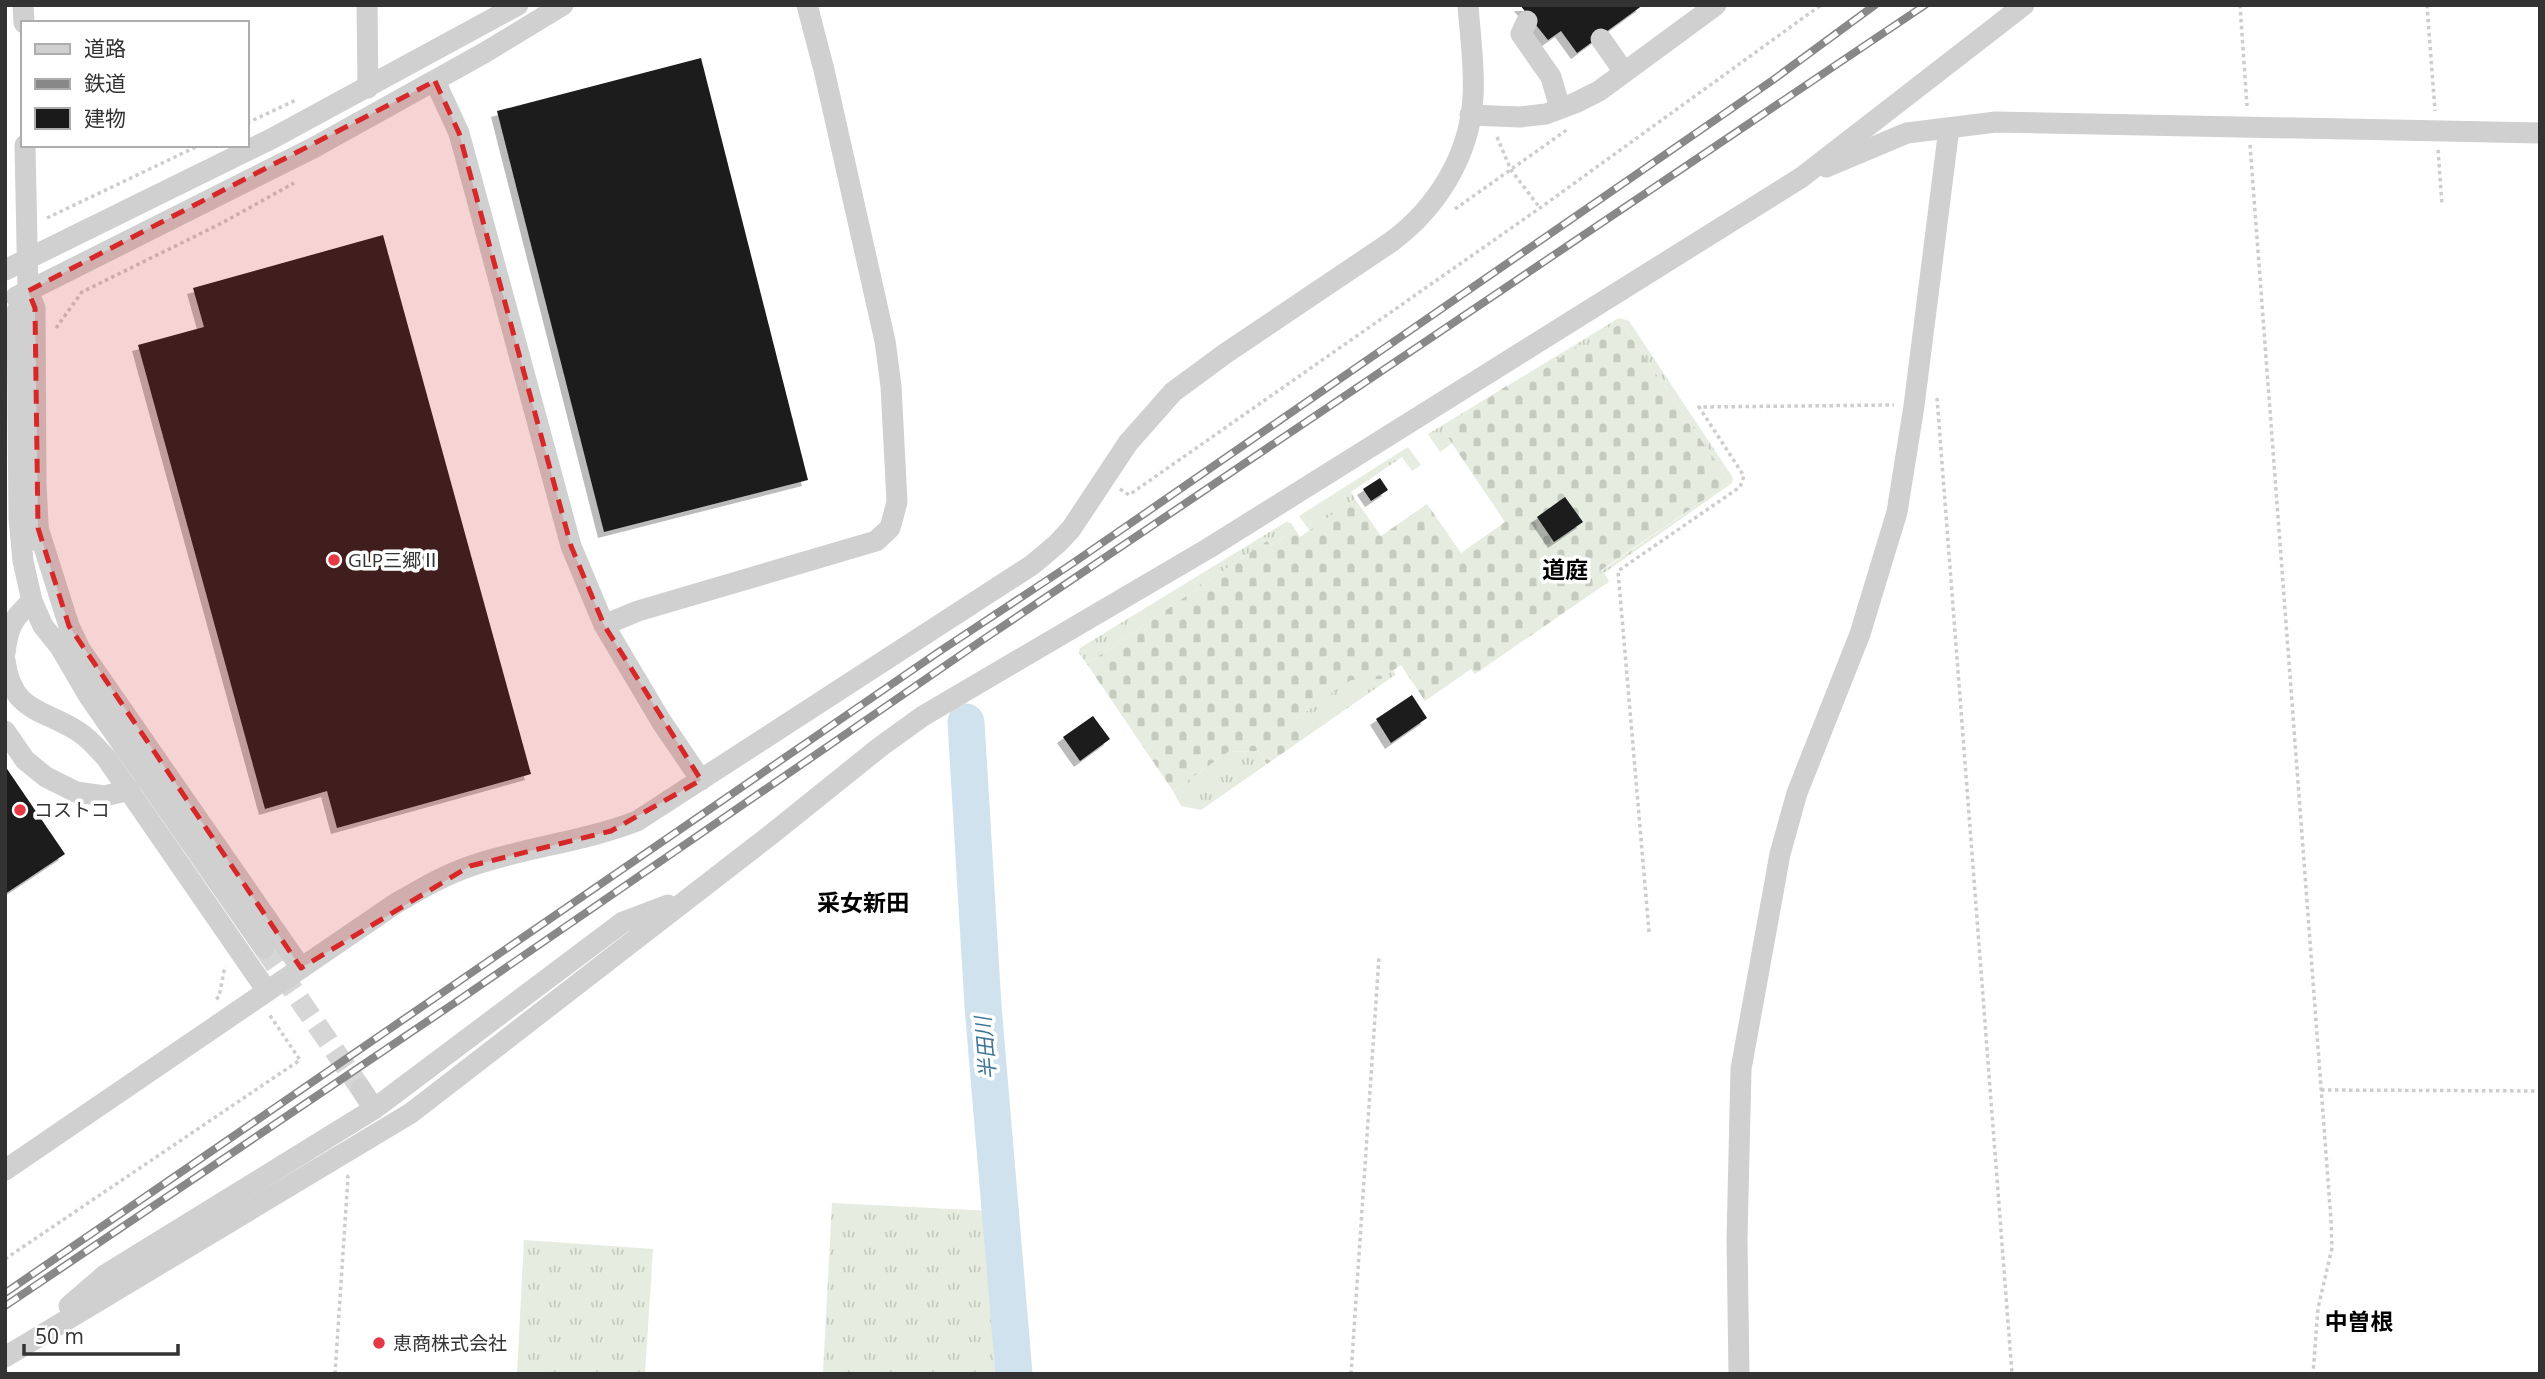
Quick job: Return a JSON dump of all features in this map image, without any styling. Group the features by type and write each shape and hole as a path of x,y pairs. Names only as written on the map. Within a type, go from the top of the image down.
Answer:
{"street":[{"path":"367,5 368,88"},
{"path":"5,270 273,138 517,5"},
{"path":"5,303 313,148 435,81 563,5"},
{"path":"604,625 638,611 876,541 890,528 897,502 891,386 885,341 807,5"},
{"path":"5,1170 395,904 470,866 620,828 654,811 1032,565 1057,544 1078,520 1128,443 1173,392 1209,364 1391,242 1425,212 1455,167 1466,138 1473,97 1468,5"},
{"path":"1470,115 1520,117 1546,114 1599,91 1716,5"},
{"path":"10,1362 49,1329 411,1113 923,716 1209,548 1802,177 2024,5"},
{"path":"1527,21 1521,34 1551,78 1560,108"},
{"path":"1601,39 1625,72"},
{"path":"435,81 459,133 571,546 604,625 661,721 701,780"},
{"path":"1802,177 1908,133 1996,122 2540,133"},
{"path":"1739,1374 1741,1069 1780,854 1797,793 1860,634 1899,502 1914,406 1949,128"},
{"path":"24,147 15,170 27,226 28,290 35,307 38,528 46,594 60,647"},
{"path":"28,290 17,312 19,519 23,561 33,601 43,626 60,647 88,695 264,948"},
{"path":"38,528 69,626 80,649 302,968"},
{"path":"5,653 8,630 33,601"},
{"path":"5,660 12,690 27,706 83,734 107,759 262,995"},
{"path":"5,731 24,760 46,777 76,792 105,796 129,790"},
{"path":"49,1329 57,1316 105,1275 374,1109 623,922 687,899"},
{"path":"361,1089 374,1109"}],"path":[{"path":"1117,488 1129,495 1821,5"},
{"path":"2240,5 2248,115"},
{"path":"2427,5 2435,112"},
{"path":"1497,135 1511,170 1539,206"},
{"path":"2437,138 2442,205"},
{"path":"2249,142 2332,1248 2318,1308 2313,1374"},
{"path":"27,226 196,147"},
{"path":"1937,391 2012,1374"},
{"path":"1649,932 1618,571 1740,486 1744,475 1699,407 1914,406"},
{"path":"1351,1374 1379,957"},
{"path":"208,1005 219,997 227,961"},
{"path":"5,1259 300,1060 262,995"},
{"path":"2322,1090 2540,1091"},
{"path":"335,1160 348,1177 335,1374"}],"highlighted area":[{"path":"435,81 459,133 571,546 604,625 701,780 611,831 470,866 301,968 69,626 38,528 35,308 28,291"}],"green space":[{"path":"1619,318 1629,321 1733,478 1732,483 1604,573 1609,581 1607,583 1600,572 1730,482 1624,327 1618,325 1579,352 1575,348 1510,393 1506,387 1443,430 1452,443 1440,452 1428,434"},
{"path":"1618,325 1624,327 1730,482 1600,571 1607,583 1475,674 1471,669 1425,701 1401,665 1381,679 1351,680 1295,719 1306,737 1267,764 1258,751 1228,752 1173,791 1087,664 1267,541 1271,546 1295,529 1300,537 1355,499 1381,536 1427,504 1461,553 1505,522 1443,430 1506,386 1511,392 1576,347 1579,351"},
{"path":"1408,447 1421,465 1412,471 1402,457 1351,492 1355,499 1310,531 1299,516"},
{"path":"1286,522 1291,523 1295,529 1271,546 1267,541 1087,664 1079,653 1080,648"},
{"path":"1393,670 1395,675 1306,737 1294,720 1351,679 1381,679"},
{"path":"1258,751 1267,764 1201,810 1181,806 1173,791 1228,752"},
{"path":"832,1203 991,1211 1001,1374 823,1374"},
{"path":"524,1240 653,1249 645,1374 517,1374"}],"building":[{"path":"1520,5 1643,5 1577,53 1561,31 1548,40"},
{"path":"701,58 808,480 604,532 497,111"},
{"name":"GLP三郷Ⅱ","path":"383,235 531,774 337,828 327,791 265,809 138,345 204,327 193,288"},
{"path":"1380,478 1388,490 1371,501 1363,489"},
{"path":"1565,497 1583,522 1554,542 1537,517"},
{"path":"1412,695 1427,718 1391,743 1376,719"},
{"path":"1093,716 1110,739 1080,761 1063,737"},
{"name":"コストコ","path":"5,766 65,854 5,894"}],"waterway":[{"name":"半田川","path":"966,722 983,1006 1014,1374"}],"tunnel":[{"path":"264,948 361,1089"}],"railway":[{"path":"5,1293 940,651 1073,563 1773,80 1875,5"},
{"path":"5,1306 456,1002 981,641 1925,5"}],"place":[{"name":"GLP三郷Ⅱ","path":"334,560"},
{"name":"コストコ","path":"20,810"},
{"name":"恵商株式会社","path":"379,1343"}],"district":[{"name":"道庭","path":"1565,570"},
{"name":"采女新田","path":"863,903"},
{"name":"中曽根","path":"2359,1322"}]}
